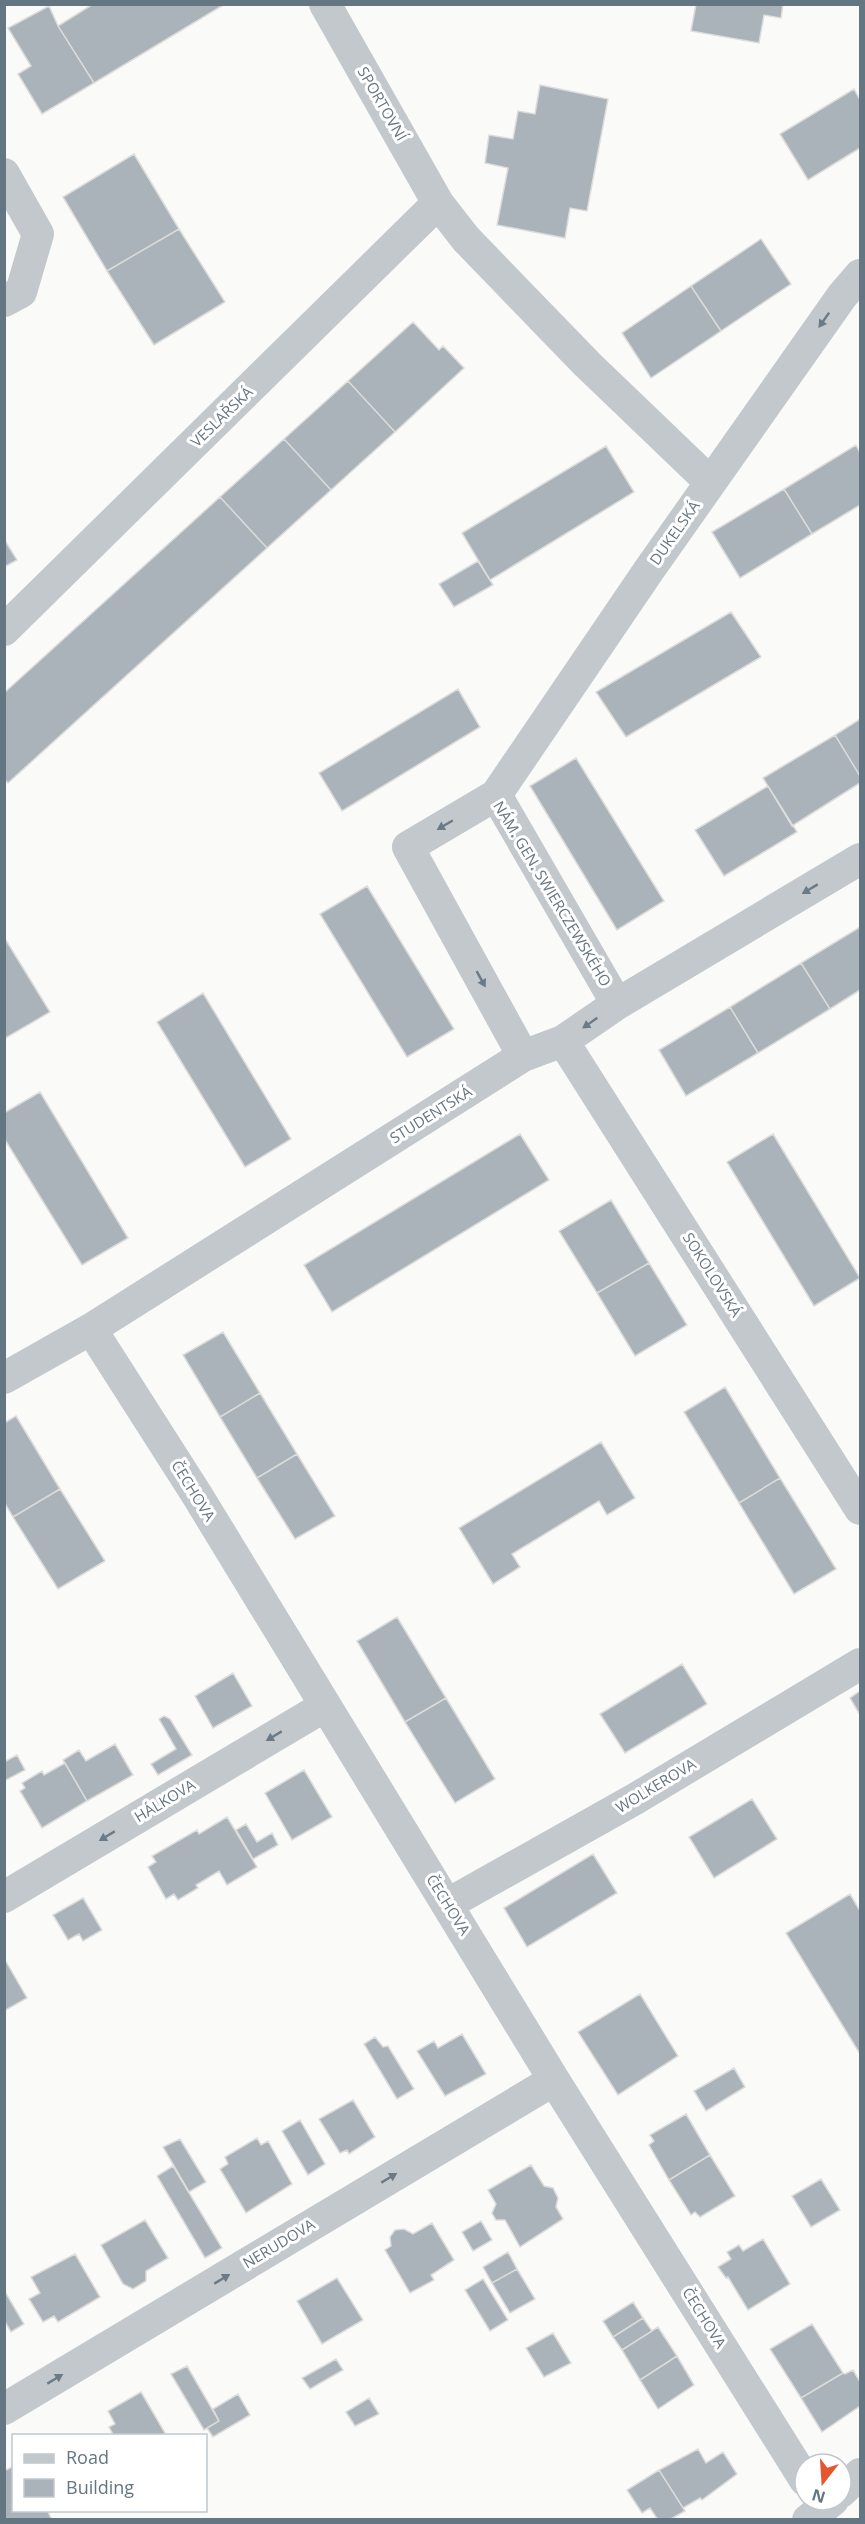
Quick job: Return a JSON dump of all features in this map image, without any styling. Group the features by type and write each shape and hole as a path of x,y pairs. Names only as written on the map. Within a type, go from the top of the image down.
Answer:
{"street":[{"name":"SPORTOVNÍ","path":"325,4 438,203 498,274 587,364 710,482"},
{"path":"4,174 38,234 21,292 4,301"},
{"name":"VESLAŘSKÁ","path":"4,630 438,203"},
{"name":"DUKELSKÁ","path":"496,795 710,482 842,296 861,275"},
{"name":"NÁM. GEN. SWIERCZEWSKÉHO","path":"523,1056 408,847 496,795 616,1004"},
{"name":"STUDENTSKÁ","path":"4,1378 91,1329 523,1056 563,1041 616,1004 861,859"},
{"name":"SOKOLOVSKÁ","path":"563,1041 850,1469 861,1509"},
{"name":"ČECHOVA","path":"91,1329 197,1495 554,2080 793,2461"},
{"name":"WOLKEROVA","path":"448,1904 635,1799 861,1664"},
{"name":"HÁLKOVA","path":"4,1897 325,1706"},
{"name":"NERUDOVA","path":"4,2409 554,2080"}],"building":[{"path":"93,4 225,4 94,83 58,26"},
{"path":"696,4 783,4 781,18 764,15 759,43 691,31"},
{"path":"49,6 58,26 94,83 42,114 18,74 31,66 8,28"},
{"path":"540,85 608,99 587,211 570,208 565,238 497,225 508,168 485,163 489,135 513,139 518,111 535,114"},
{"path":"854,89 860,100 860,148 808,180 780,134"},
{"path":"134,154 179,229 107,271 63,197"},
{"path":"179,229 225,302 154,345 107,271"},
{"path":"761,239 791,284 721,331 691,286"},
{"path":"691,286 721,331 651,378 622,333"},
{"path":"413,322 439,350 443,346 464,368 395,432 348,381"},
{"path":"348,381 395,432 331,490 284,439"},
{"path":"284,439 331,490 267,548 220,497"},
{"path":"856,445 860,453 860,505 812,534 784,489"},
{"path":"606,446 634,492 490,580 462,533"},
{"path":"784,489 812,534 740,578 712,532"},
{"path":"220,497 267,548 8,783 4,779 4,693"},
{"path":"4,539 17,560 4,567"},
{"path":"478,561 493,585 454,607 439,584"},
{"path":"731,612 761,657 626,737 596,692"},
{"path":"458,689 480,727 342,811 319,773"},
{"path":"860,719 860,776 835,735"},
{"path":"835,735 860,776 860,783 792,826 763,778"},
{"path":"576,758 664,901 617,930 530,786"},
{"path":"768,786 797,832 724,876 695,830"},
{"path":"367,886 454,1029 407,1057 320,914"},
{"path":"860,927 860,990 830,1009 801,963"},
{"path":"4,937 50,1012 4,1039"},
{"path":"801,963 830,1009 758,1053 730,1007"},
{"path":"203,993 291,1139 245,1167 157,1022"},
{"path":"730,1007 758,1053 686,1096 659,1050"},
{"path":"40,1092 128,1238 82,1265 4,1138 4,1113"},
{"path":"520,1134 549,1180 332,1312 304,1265"},
{"path":"773,1134 860,1278 814,1306 727,1162"},
{"path":"611,1200 649,1263 597,1293 559,1231"},
{"path":"649,1263 687,1325 635,1356 597,1293"},
{"path":"223,1332 260,1393 220,1417 183,1355"},
{"path":"725,1387 780,1478 739,1503 684,1412"},
{"path":"260,1393 297,1454 257,1478 220,1417"},
{"path":"16,1416 60,1489 13,1517 4,1502 4,1423"},
{"path":"601,1442 635,1498 607,1515 599,1501 512,1554 520,1567 493,1584 459,1528"},
{"path":"297,1454 335,1516 295,1539 257,1478"},
{"path":"780,1478 836,1569 794,1594 739,1503"},
{"path":"60,1489 105,1561 58,1589 13,1517"},
{"path":"397,1617 446,1698 405,1722 357,1641"},
{"path":"682,1664 707,1704 625,1753 600,1714"},
{"path":"233,1673 252,1706 213,1728 195,1696"},
{"path":"860,1691 860,1715 850,1698"},
{"path":"446,1698 495,1779 455,1803 405,1722"},
{"path":"164,1716 170,1719 192,1755 158,1775 151,1764 176,1749 159,1719"},
{"path":"115,1744 133,1775 87,1801 63,1760 79,1750 86,1761"},
{"path":"17,1755 25,1770 4,1781 4,1762"},
{"path":"65,1763 87,1801 42,1828 20,1791 25,1788 22,1783 42,1771 44,1775"},
{"path":"304,1770 332,1817 292,1840 265,1793"},
{"path":"752,1799 777,1839 714,1878 689,1837"},
{"path":"227,1817 257,1867 227,1885 219,1871 196,1885 198,1888 178,1900 174,1894 166,1899 148,1867 156,1862 152,1856 197,1830 199,1834"},
{"path":"246,1824 257,1842 272,1833 278,1845 253,1859 236,1830"},
{"path":"593,1854 617,1893 527,1947 504,1908"},
{"path":"850,1894 860,1911 860,2054 786,1933"},
{"path":"83,1898 102,1930 83,1941 79,1934 68,1940 53,1915"},
{"path":"4,1958 27,1998 4,2011"},
{"path":"640,1994 678,2056 618,2095 578,2032"},
{"path":"462,2034 486,2074 445,2096 417,2051 434,2041 438,2048"},
{"path":"375,2037 383,2047 388,2046 414,2089 397,2099 364,2044"},
{"path":"734,2068 745,2087 706,2111 694,2091"},
{"path":"353,2100 375,2137 349,2154 347,2150 340,2153 319,2119"},
{"path":"686,2114 710,2155 669,2180 649,2145 654,2141 650,2135"},
{"path":"300,2120 325,2164 308,2175 282,2131"},
{"path":"257,2138 261,2145 268,2141 292,2184 246,2213 220,2169 228,2164 225,2157"},
{"path":"180,2139 206,2182 189,2192 163,2147"},
{"path":"710,2155 735,2196 700,2217 695,2212 691,2215 669,2180"},
{"path":"531,2165 544,2186 553,2188 558,2198 556,2207 563,2219 520,2247 505,2220 496,2220 492,2213 496,2204 488,2190"},
{"path":"173,2166 222,2248 205,2258 157,2176"},
{"path":"821,2179 840,2210 811,2227 792,2196"},
{"path":"145,2220 168,2258 146,2271 146,2281 133,2289 123,2284 101,2245"},
{"path":"481,2221 492,2240 473,2251 462,2232"},
{"path":"432,2223 454,2260 431,2275 434,2280 410,2293 385,2250 391,2246 390,2237 395,2230 404,2229 413,2234"},
{"path":"763,2239 790,2284 748,2310 728,2277 726,2278 718,2267 731,2259 727,2252 739,2245 743,2251"},
{"path":"508,2252 517,2269 492,2283 483,2267"},
{"path":"75,2254 100,2297 58,2322 54,2316 43,2322 29,2299 40,2293 31,2277"},
{"path":"517,2269 535,2299 510,2313 492,2283"},
{"path":"337,2278 363,2320 322,2344 297,2301"},
{"path":"483,2279 508,2320 490,2331 465,2290"},
{"path":"4,2290 24,2324 11,2332 4,2320"},
{"path":"633,2302 643,2318 613,2337 603,2321"},
{"path":"643,2318 652,2331 622,2350 613,2337"},
{"path":"812,2324 843,2373 801,2398 770,2349"},
{"path":"658,2327 677,2356 640,2380 622,2350"},
{"path":"553,2333 571,2363 544,2377 526,2348"},
{"path":"677,2356 694,2385 658,2409 640,2380"},
{"path":"336,2359 343,2370 310,2389 302,2378"},
{"path":"187,2366 219,2421 204,2430 171,2374"},
{"path":"853,2370 860,2382 860,2406 822,2432 801,2398 843,2373"},
{"path":"141,2392 165,2433 113,2434 109,2427 115,2424 108,2411"},
{"path":"238,2394 250,2415 213,2437 207,2428 219,2421 213,2409"},
{"path":"369,2398 379,2414 355,2426 346,2412"},
{"path":"698,2449 706,2463 723,2452 737,2474 702,2500 700,2498 683,2508 659,2470"},
{"path":"12,2467 12,2512 48,2512 52,2520 7,2520 4,2516 4,2471"},
{"path":"659,2470 685,2511 669,2520 658,2520 650,2508 642,2513 627,2490"}]}
